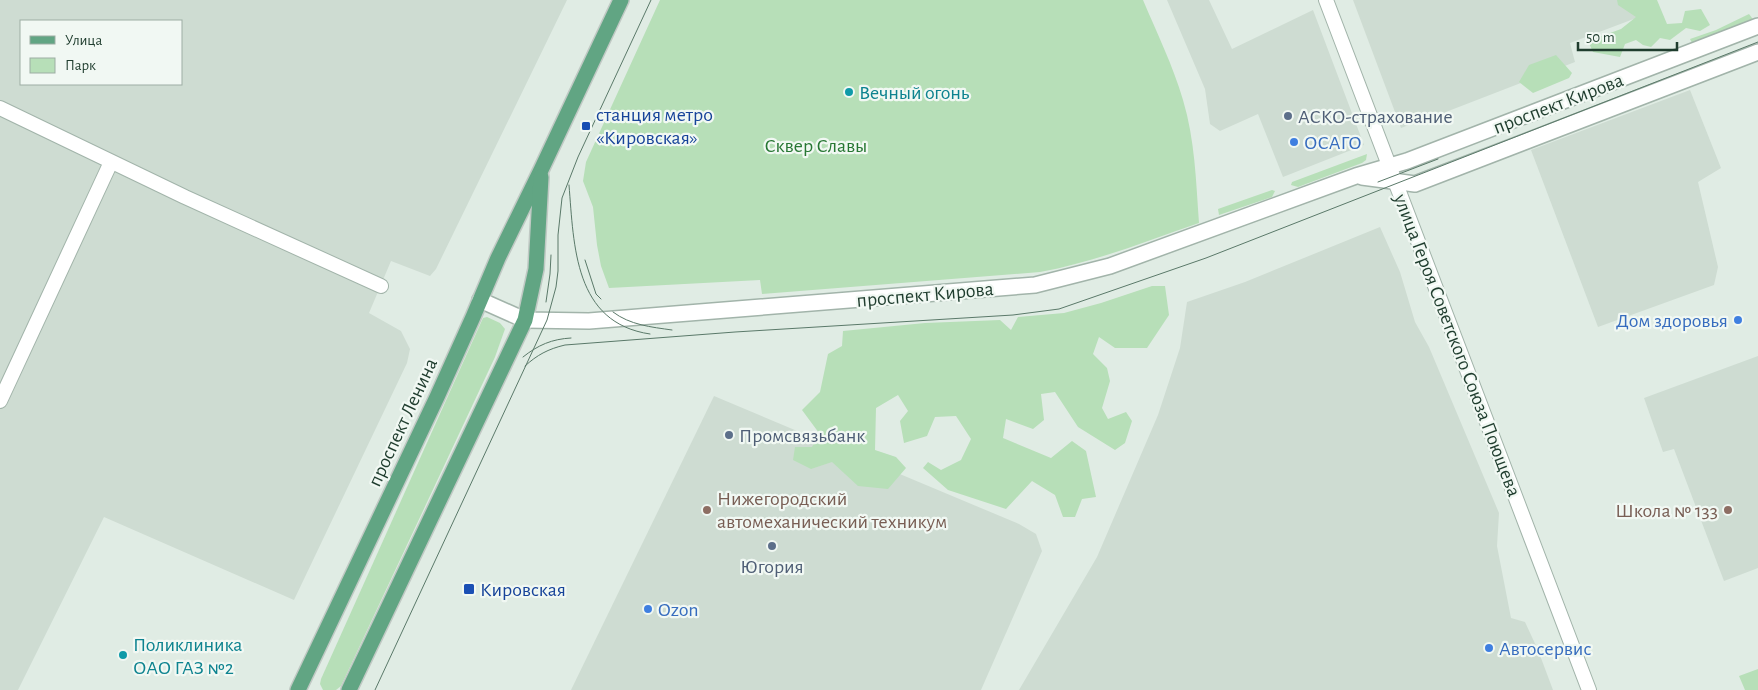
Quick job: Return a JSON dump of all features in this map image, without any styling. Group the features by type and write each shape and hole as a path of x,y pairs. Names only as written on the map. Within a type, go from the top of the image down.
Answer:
{"main road":[{"name":"проспект Ленина","path":"298,690 432,406 498,258 621,0"},
{"name":"проспект Ленина","path":"349,690 525,320 536,270 541,170"}],"street":[{"name":"улица Героя Советского Союза Поющева","path":"1326,0 1589,690"},
{"name":"проспект Кирова","path":"480,300 525,320 590,320 1035,285 1110,266 1356,176 1390,166 1758,26"},
{"name":"проспект Кирова","path":"1356,176 1396,183 1415,184 1758,52"},
{"path":"0,108 185,197 381,286"},
{"path":"0,401 111,162"}],"shaded area":[{"path":"0,0 567,0 436,269 430,276 391,261 369,313 401,331 410,349 407,363 294,600 104,517 18,690 0,690"},
{"path":"1167,0 1209,0 1232,49 1313,10 1364,145 1283,177 1258,114 1220,131 1210,124 1205,89"},
{"path":"1353,0 1632,0 1639,17 1570,43 1575,62 1401,128"},
{"path":"1690,90 1721,168 1698,182 1718,267 1714,285 1598,327 1531,150"},
{"path":"1380,227 1400,272 1415,322 1429,347 1499,513 1497,546 1511,618 1525,622 1553,690 1019,690 1097,557 1158,415 1180,348 1187,302 1245,282"},
{"name":"Школа № 133","path":"1758,356 1758,568 1724,581 1674,449 1663,452 1644,398"},
{"path":"714,396 1019,524 1036,534 1042,551 981,690 571,690"}],"green space":[{"name":"Сквер Славы","path":"660,0 1143,0 1174,75 1187,115 1194,161 1199,223 1101,257 1040,272 762,294 760,280 609,288 601,266 593,207 583,181 586,162"},
{"path":"1617,0 1657,0 1667,24 1682,23 1685,11 1701,9 1710,25 1700,31 1686,28 1670,40 1660,38 1651,47 1643,45 1636,40 1625,44 1620,57 1593,52 1588,41 1621,29 1636,17 1618,5"},
{"path":"1749,14 1755,22 1694,47 1690,39 1716,30"},
{"path":"1556,55 1572,73 1569,78 1533,93 1519,82 1529,65"},
{"path":"1367,154 1366,160 1362,163 1298,187 1291,185 1292,182"},
{"path":"1272,190 1275,191 1272,197 1219,215 1218,209"},
{"path":"1152,286 1165,286 1169,315 1147,348 1115,348 1099,337 1093,354 1107,368 1110,381 1102,408 1108,419 1126,412 1132,421 1125,443 1115,450 1078,427 1055,392 1041,394 1044,420 1033,429 1006,419 1003,438 1051,458 1072,441 1086,451 1096,497 1082,499 1075,517 1063,517 1055,495 1032,481 1006,509 948,490 923,468 928,462 941,470 961,460 971,439 956,416 935,417 927,436 904,443 900,421 908,411 898,395 876,408 875,450 896,457 906,468 888,489 858,486 832,462 811,469 793,460 795,447 812,447 819,433 802,410 820,392 828,354 842,346 843,331 925,323 1000,320 1011,330 1018,317 1064,313"},
{"path":"487,317 500,323 505,329 495,357 341,686 336,690 323,690 320,684 321,679 483,318"},
{"path":"1758,669 1758,690 1745,690 1739,676"}],"tram line":[{"path":"375,690 547,320 556,287 558,271 558,235 562,198 578,157 651,0"},
{"path":"525,366 543,353 565,345 735,332 1013,315 1059,309 1206,258 1758,42"},
{"path":"1378,182 1438,159"},
{"path":"569,185 577,256 583,278 592,298 606,315 625,327 650,334"},
{"path":"546,302 551,255"},
{"path":"585,260 596,294 601,299"},
{"path":"613,312 634,323 672,330"},
{"path":"523,357 546,343 571,338"}],"place":[{"name":"Вечный огонь","path":"849,92"},
{"name":"АСКО-страхование","path":"1288,116"},
{"name":"станция метро «Кировская»","path":"586,126"},
{"name":"ОСАГО","path":"1294,142"},
{"name":"Дом здоровья","path":"1738,320"},
{"name":"Промсвязьбанк","path":"729,435"},
{"name":"Нижегородский автомеханический техникум","path":"707,510"},
{"name":"Школа № 133","path":"1728,510"},
{"name":"Югория","path":"772,546"},
{"name":"Кировская","path":"469,589"},
{"name":"Ozon","path":"648,609"},
{"name":"Автосервис","path":"1489,648"},
{"name":"Поликлиника ОАО ГАЗ №2","path":"123,655"}]}
